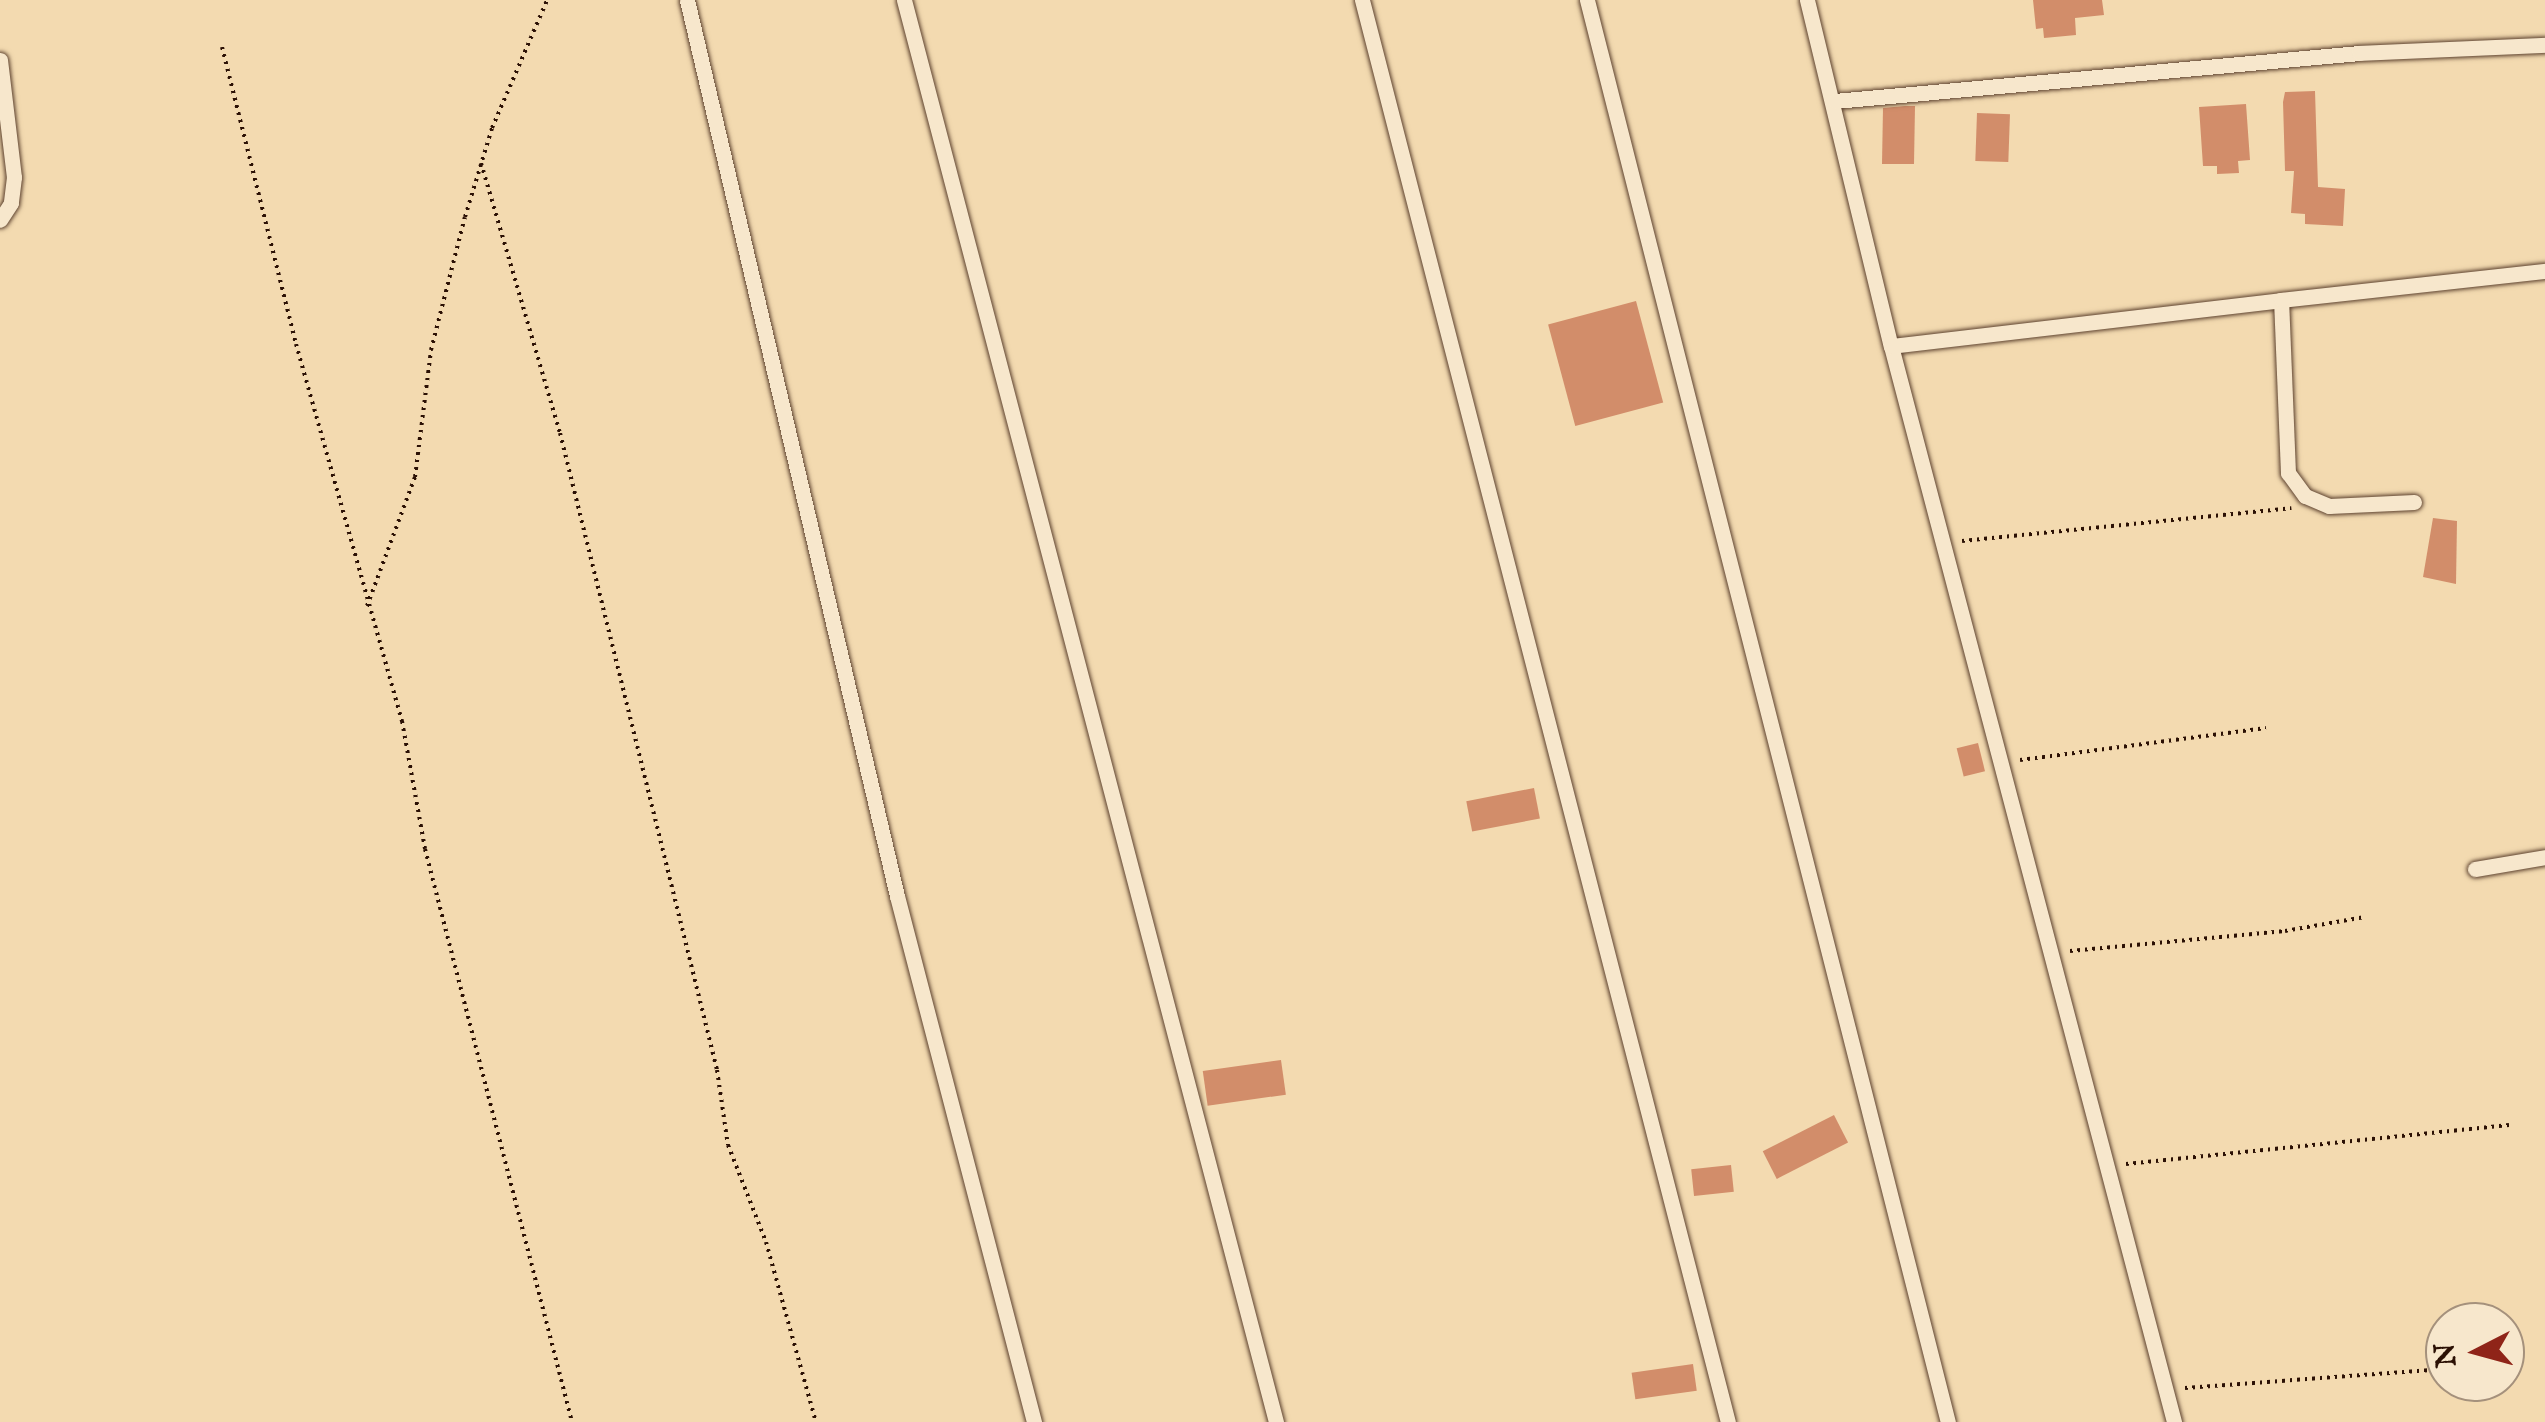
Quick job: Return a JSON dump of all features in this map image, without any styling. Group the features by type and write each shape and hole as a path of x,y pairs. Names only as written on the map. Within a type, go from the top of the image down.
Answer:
{"street":[{"path":"688,0 898,896 1034,1422"},
{"path":"904,0 1276,1422"},
{"path":"1362,0 1728,1422"},
{"path":"1587,0 1948,1422"},
{"path":"1807,0 1836,101 1890,346 2174,1422"},
{"path":"1836,101 2359,53 2545,44"},
{"path":"0,60 14,177 12,203 0,220"},
{"path":"1890,346 2545,271"},
{"path":"2280,300 2288,474 2304,496 2329,506 2414,502"},
{"path":"2475,868 2545,857"}],"path":[{"path":"367,606 414,477 431,350 481,164 547,0"},
{"path":"222,47 367,606 402,721 424,848 572,1422"},
{"path":"481,164 560,433 717,1070 728,1145 766,1242 816,1422"},
{"path":"1942,543 2329,506"},
{"path":"2000,763 2266,728"},
{"path":"2050,953 2285,931 2366,916"},
{"path":"2106,1166 2509,1124"},
{"path":"2166,1389 2425,1370"}],"building":[{"path":"2033,0 2102,0 2104,15 2075,18 2076,35 2044,38 2043,28 2036,29"},
{"path":"2315,91 2318,187 2345,189 2343,226 2305,224 2305,214 2291,213 2294,171 2285,171 2283,102 2285,92"},
{"path":"2246,104 2250,160 2238,161 2239,173 2217,174 2217,166 2203,166 2199,107"},
{"path":"1915,106 1914,164 1882,164 1883,108"},
{"path":"1977,113 2010,114 2008,162 1975,161"},
{"path":"1636,301 1663,402 1575,426 1548,325"},
{"path":"2433,518 2457,521 2456,584 2423,577"},
{"path":"1978,743 1985,771 1964,776 1957,748"},
{"path":"1534,788 1540,818 1472,832 1466,801"},
{"path":"1281,1060 1286,1095 1208,1106 1203,1071"},
{"path":"1834,1115 1848,1143 1777,1179 1763,1151"},
{"path":"1731,1165 1734,1192 1694,1196 1691,1169"},
{"path":"1693,1364 1697,1391 1635,1399 1632,1373"}]}
